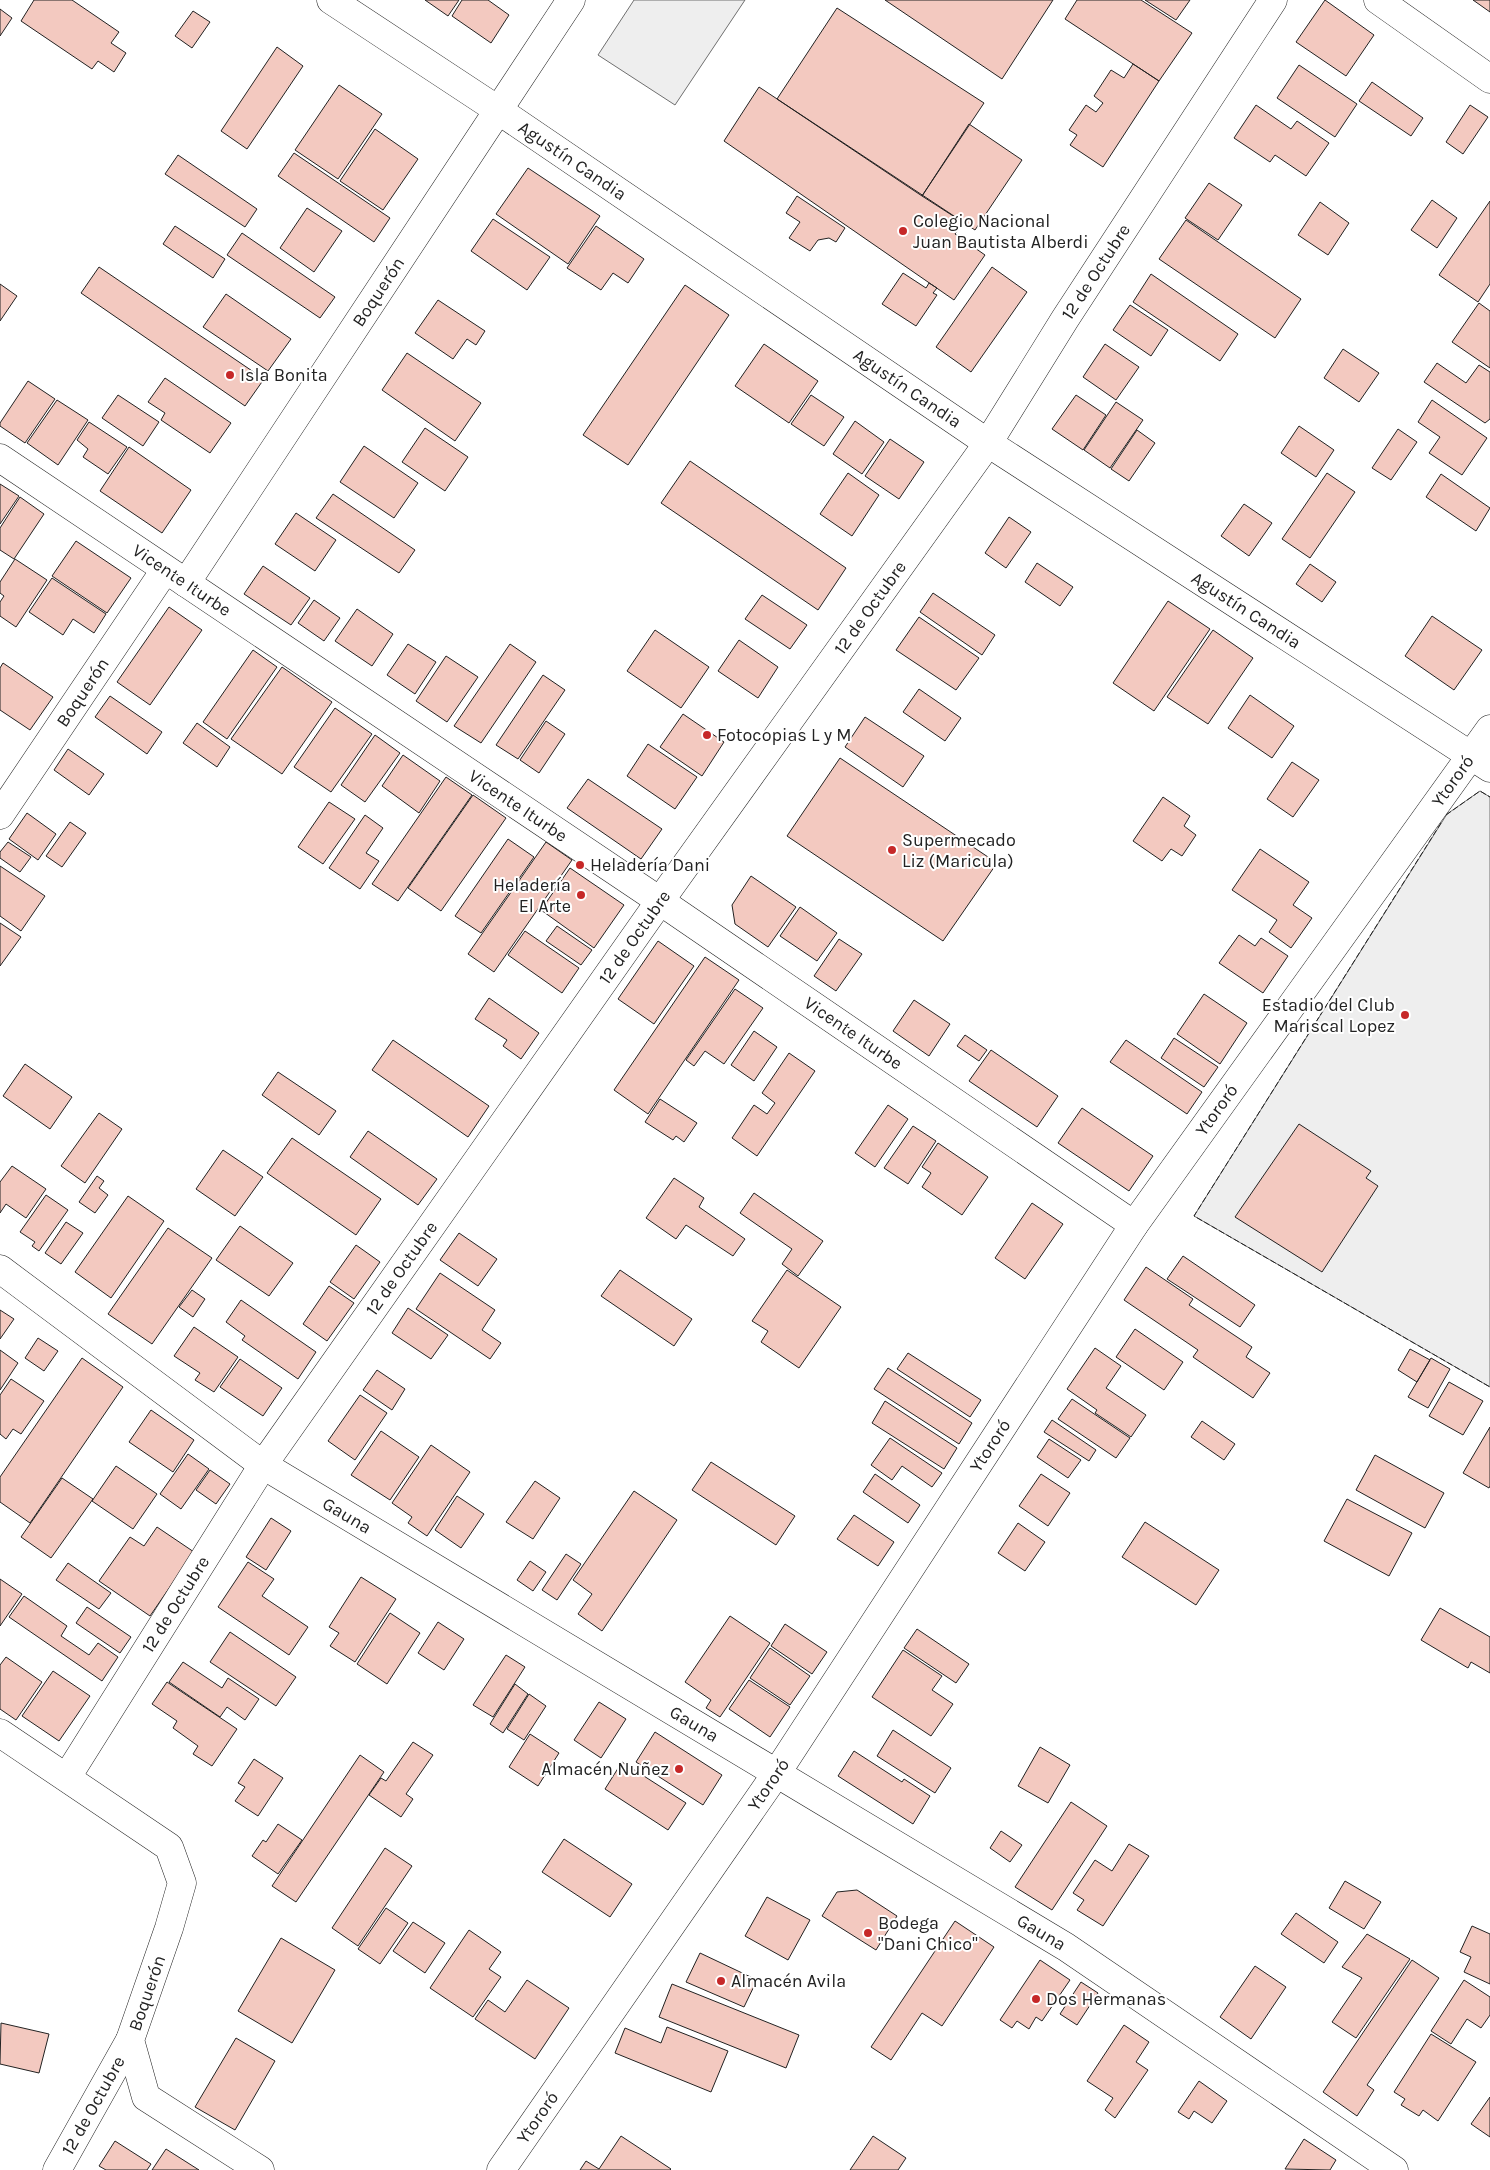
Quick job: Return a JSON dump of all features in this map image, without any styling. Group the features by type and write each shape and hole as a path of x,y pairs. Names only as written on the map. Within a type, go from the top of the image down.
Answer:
{"street":[{"name":"Agustín Candia","path":"331,0 498,110 988,443 1481,762"},
{"name":"Boquerón","path":"0,815 175,576 498,110 571,0"},
{"name":"12 de Octubre","path":"67,1777 263,1465 660,901 988,443 1070,311 1273,0"},
{"path":"1378,0 1490,79"},
{"name":"Vicente Iturbe","path":"0,458 660,901 1134,1225"},
{"name":"Ytororó","path":"501,2170 776,1774 1134,1225 1481,762 1490,729"},
{"name":"Gauna","path":"0,1269 263,1465 1066,1947 1389,2169"},
{"path":"0,1734 67,1777"},
{"name":"Boquerón","path":"67,1777 169,1846 182,1883 169,1928 130,2040 146,2097 260,2170"},
{"name":"12 de Octubre","path":"56,2170 130,2040"}],"shaded area":[{"path":"634,0 745,0 675,105 598,55"},
{"name":"Estadio del Club Mariscal Lopez","path":"1480,791 1490,797 1490,1387 1194,1216 1447,814"}],"building":[{"path":"34,0 72,0 119,32 111,43 126,53 114,72 98,61 92,69 21,21"},
{"path":"425,0 459,0 448,16"},
{"path":"462,0 488,0 509,15 491,43 452,16"},
{"path":"885,0 1053,0 1002,79"},
{"path":"1077,0 1141,0 1192,33 1159,81 1065,19"},
{"path":"1145,0 1190,0 1176,20"},
{"path":"1325,0 1374,35 1346,76 1296,42"},
{"path":"1473,0 1490,0 1490,12"},
{"path":"837,8 984,103 922,196 777,99"},
{"path":"0,9 12,18 0,36"},
{"path":"193,11 210,22 192,48 175,36"},
{"path":"277,47 303,66 247,149 221,131"},
{"path":"1133,64 1159,81 1103,167 1070,145 1077,135 1069,130 1086,105 1096,112 1103,103 1094,96 1111,70 1124,78"},
{"path":"1299,65 1357,104 1335,137 1277,98"},
{"path":"1372,82 1423,118 1411,136 1359,101"},
{"path":"339,85 382,114 338,179 295,150"},
{"path":"759,87 963,222 955,234 985,255 954,300 724,141"},
{"path":"1256,105 1291,129 1297,121 1329,143 1306,176 1275,155 1270,162 1234,138"},
{"path":"1470,105 1488,117 1463,154 1446,142"},
{"path":"969,124 1022,160 975,230 922,196"},
{"path":"375,129 418,159 383,210 340,181"},
{"path":"294,153 390,218 374,242 278,176"},
{"path":"178,155 257,209 245,227 165,174"},
{"path":"528,168 600,216 568,264 496,214"},
{"path":"1209,183 1242,205 1218,240 1185,218"},
{"path":"797,196 845,228 836,242 829,238 818,240 810,251 789,238 800,222 786,213"},
{"path":"1432,200 1457,218 1437,248 1411,230"},
{"path":"1490,201 1490,284 1478,302 1439,275"},
{"path":"1320,202 1349,223 1328,255 1298,235"},
{"path":"307,208 342,231 314,272 280,248"},
{"path":"493,219 550,257 527,290 471,251"},
{"path":"1186,220 1301,299 1275,338 1159,259"},
{"path":"175,226 225,259 213,278 163,244"},
{"path":"596,226 644,259 628,283 613,273 601,290 567,268"},
{"path":"242,233 335,297 320,318 227,255"},
{"path":"99,267 264,379 245,406 81,293"},
{"path":"992,267 1027,292 971,372 936,347"},
{"path":"903,273 926,288 929,283 937,288 933,293 937,295 916,326 882,304"},
{"path":"1151,274 1238,334 1220,361 1133,302"},
{"path":"0,284 17,296 0,321"},
{"path":"685,285 729,315 628,465 583,435"},
{"path":"226,294 291,339 268,371 203,327"},
{"path":"438,300 485,331 476,345 467,339 453,359 415,333"},
{"path":"1479,303 1490,311 1490,368 1452,342"},
{"path":"1130,305 1168,330 1151,356 1113,330"},
{"path":"764,344 818,381 789,423 735,386"},
{"path":"1105,344 1139,367 1116,400 1083,377"},
{"path":"1343,349 1379,373 1359,402 1324,378"},
{"path":"407,353 481,403 455,441 382,390"},
{"path":"1437,363 1466,383 1479,365 1490,372 1490,419 1485,423 1424,382"},
{"path":"165,378 231,423 210,453 161,420 165,413 148,402"},
{"path":"28,381 55,399 25,443 0,426 0,423"},
{"path":"118,395 159,422 143,446 102,418"},
{"path":"811,395 844,417 824,446 791,424"},
{"path":"1076,395 1106,415 1083,450 1052,429"},
{"path":"57,400 88,420 58,465 27,443"},
{"path":"1432,400 1487,438 1462,475 1429,453 1440,437 1418,422"},
{"path":"1116,402 1143,420 1110,468 1084,450"},
{"path":"855,421 884,442 862,474 833,454"},
{"path":"89,422 127,447 108,474 83,457 88,449 77,440"},
{"path":"1299,426 1334,450 1316,477 1281,453"},
{"path":"425,428 468,457 445,491 402,462"},
{"path":"1398,429 1417,442 1391,480 1372,468"},
{"path":"1137,430 1155,443 1129,481 1111,469"},
{"path":"890,439 924,462 899,499 865,476"},
{"path":"364,446 418,483 394,518 340,482"},
{"path":"129,447 191,490 162,533 100,491"},
{"path":"690,461 846,568 818,610 661,503"},
{"path":"848,473 879,495 852,536 820,514"},
{"path":"1327,473 1355,492 1310,558 1282,539"},
{"path":"1441,474 1490,508 1476,531 1426,497"},
{"path":"0,484 19,496 0,524"},
{"path":"333,494 415,550 399,573 316,518"},
{"path":"20,497 44,514 14,559 0,550 0,528"},
{"path":"1244,504 1272,523 1249,556 1221,536"},
{"path":"296,513 336,540 315,571 275,544"},
{"path":"1009,517 1031,532 1006,568 985,553"},
{"path":"76,541 131,578 107,613 52,576"},
{"path":"15,559 47,580 16,627 0,616 0,602 4,596 0,593 0,582"},
{"path":"1037,563 1073,587 1060,606 1025,582"},
{"path":"1310,564 1336,582 1322,602 1296,584"},
{"path":"263,566 310,598 291,625 244,594"},
{"path":"52,578 106,614 94,633 73,619 63,635 29,612"},
{"path":"933,593 995,635 982,655 920,612"},
{"path":"762,595 807,625 790,649 745,619"},
{"path":"314,600 340,618 324,641 298,623"},
{"path":"1168,601 1210,629 1154,711 1113,683"},
{"path":"169,607 202,630 150,705 117,682"},
{"path":"357,609 393,634 372,666 335,641"},
{"path":"1432,616 1482,650 1454,690 1405,656"},
{"path":"919,617 979,658 956,690 896,650"},
{"path":"655,630 709,667 681,708 627,671"},
{"path":"1213,630 1253,658 1208,724 1167,697"},
{"path":"739,640 778,667 758,698 718,671"},
{"path":"408,644 436,662 415,694 387,675"},
{"path":"510,644 536,662 481,743 454,726"},
{"path":"253,650 277,667 227,739 203,722"},
{"path":"446,656 478,677 447,722 416,701"},
{"path":"3,663 53,697 30,730 0,710 0,668"},
{"path":"282,667 332,702 282,774 231,739"},
{"path":"543,675 565,690 518,759 496,745"},
{"path":"919,689 961,718 945,741 903,712"},
{"path":"1250,695 1294,726 1272,758 1228,728"},
{"path":"110,696 162,732 147,754 95,717"},
{"path":"335,708 372,734 331,792 294,767"},
{"path":"683,714 724,742 702,776 660,747"},
{"path":"865,717 924,756 903,787 845,747"},
{"path":"546,721 565,734 539,773 520,760"},
{"path":"197,723 230,747 217,767 183,743"},
{"path":"375,735 400,753 365,802 341,785"},
{"path":"648,744 697,777 675,809 627,776"},
{"path":"68,749 104,774 89,795 54,770"},
{"path":"403,755 440,781 419,813 382,786"},
{"name":"Supermecado Liz (Maricula)","path":"840,758 997,863 943,941 787,836"},
{"path":"1292,762 1319,780 1293,817 1267,799"},
{"path":"446,777 472,795 398,901 372,884"},
{"path":"588,779 662,829 641,859 567,808"},
{"path":"473,795 506,818 441,911 408,888"},
{"path":"1163,797 1190,816 1184,826 1196,835 1182,856 1171,849 1162,861 1133,841"},
{"path":"329,802 355,819 323,864 298,847"},
{"path":"27,813 56,834 38,860 9,839"},
{"path":"365,815 383,828 366,853 379,861 360,889 329,868"},
{"path":"70,822 86,833 62,867 46,856"},
{"path":"508,839 534,857 481,933 455,916"},
{"path":"8,842 31,857 20,872 0,858 0,852"},
{"path":"546,842 572,860 494,972 468,954"},
{"path":"1260,849 1309,882 1293,905 1312,918 1291,948 1269,932 1277,920 1232,890"},
{"path":"0,866 45,896 21,931 0,916"},
{"path":"570,868 624,905 594,948 541,910"},
{"path":"751,876 796,907 768,947 735,924 732,905"},
{"path":"800,907 837,933 817,961 780,936"},
{"path":"0,923 21,937 0,966"},
{"path":"557,926 592,950 581,965 546,941"},
{"path":"525,931 579,968 562,993 508,955"},
{"path":"1239,935 1255,946 1261,938 1288,956 1263,993 1219,963"},
{"path":"839,939 862,954 836,991 814,976"},
{"path":"658,941 694,966 654,1024 618,999"},
{"path":"705,957 739,980 648,1114 614,1090"},
{"path":"735,989 763,1008 724,1064 705,1051 694,1066 686,1060"},
{"path":"1204,994 1247,1023 1220,1064 1177,1034"},
{"path":"489,998 539,1033 521,1059 503,1046 507,1040 475,1019"},
{"path":"914,1000 950,1024 929,1056 893,1031"},
{"path":"754,1031 777,1047 754,1081 731,1065"},
{"path":"965,1035 987,1050 979,1061 957,1046"},
{"path":"1174,1038 1218,1067 1204,1087 1161,1058"},
{"path":"393,1040 489,1106 468,1137 372,1070"},
{"path":"1126,1040 1202,1092 1187,1114 1110,1062"},
{"path":"991,1050 1058,1096 1037,1127 969,1081"},
{"path":"789,1053 815,1071 757,1156 732,1138 754,1105 767,1114 775,1103 762,1093"},
{"path":"25,1064 72,1097 50,1129 3,1096"},
{"path":"278,1072 336,1111 319,1135 262,1095"},
{"path":"660,1099 697,1123 684,1142 676,1136 673,1140 645,1122"},
{"path":"888,1105 908,1119 875,1167 855,1153"},
{"path":"1082,1108 1153,1156 1129,1191 1058,1143"},
{"path":"99,1113 122,1129 85,1183 61,1166"},
{"path":"1299,1124 1371,1171 1366,1178 1378,1186 1322,1272 1235,1217"},
{"path":"913,1126 936,1141 908,1184 884,1168"},
{"path":"368,1131 437,1179 418,1205 350,1157"},
{"path":"292,1138 381,1199 356,1235 267,1173"},
{"path":"938,1143 988,1177 962,1215 922,1187 931,1173 922,1167"},
{"path":"223,1150 263,1177 235,1216 196,1189"},
{"path":"12,1166 46,1189 26,1218 6,1204 0,1213 0,1182"},
{"path":"97,1176 104,1181 99,1188 108,1195 95,1213 79,1202"},
{"path":"674,1178 704,1198 699,1207 745,1239 733,1256 686,1225 676,1239 646,1218"},
{"path":"754,1193 823,1241 798,1276 782,1264 792,1249 740,1213"},
{"path":"46,1195 68,1210 39,1251 32,1246 35,1242 20,1232"},
{"path":"128,1196 164,1221 111,1298 75,1272"},
{"path":"1032,1203 1063,1224 1025,1279 995,1258"},
{"path":"66,1222 83,1233 61,1264 45,1253"},
{"path":"240,1226 293,1263 269,1296 216,1260"},
{"path":"168,1228 212,1258 152,1344 108,1314"},
{"path":"459,1233 497,1259 478,1286 440,1260"},
{"path":"356,1245 380,1262 354,1299 330,1282"},
{"path":"1183,1256 1255,1305 1240,1327 1167,1279"},
{"path":"1146,1267 1193,1299 1189,1305 1252,1347 1246,1357 1270,1373 1253,1398 1193,1357 1198,1350 1124,1300"},
{"path":"620,1270 692,1319 674,1346 601,1296"},
{"path":"787,1270 841,1307 799,1368 761,1342 768,1331 752,1321"},
{"path":"440,1273 495,1310 482,1330 501,1343 490,1359 416,1309"},
{"path":"329,1286 354,1303 327,1341 303,1324"},
{"path":"192,1290 205,1299 193,1317 179,1307"},
{"path":"241,1300 316,1352 298,1379 242,1340 245,1336 226,1322"},
{"path":"408,1308 448,1335 431,1359 392,1333"},
{"path":"0,1310 14,1319 0,1339"},
{"path":"194,1327 238,1357 214,1392 195,1380 200,1373 174,1356"},
{"path":"1135,1329 1183,1362 1164,1390 1116,1357"},
{"path":"38,1338 58,1351 44,1371 25,1358"},
{"path":"1095,1348 1121,1366 1106,1388 1146,1415 1131,1437 1095,1413 1097,1410 1067,1389"},
{"path":"1410,1349 1430,1360 1417,1382 1398,1370"},
{"path":"0,1350 18,1363 0,1390"},
{"path":"908,1353 981,1400 970,1417 897,1369"},
{"path":"82,1358 123,1387 30,1523 0,1502 0,1477"},
{"path":"1431,1358 1450,1369 1428,1408 1408,1397"},
{"path":"240,1359 282,1388 263,1416 220,1387"},
{"path":"888,1368 972,1423 959,1444 874,1389"},
{"path":"377,1370 405,1389 392,1410 363,1390"},
{"path":"11,1379 44,1401 21,1434 13,1429 6,1439 0,1434 0,1395"},
{"path":"1449,1382 1483,1401 1463,1435 1429,1416"},
{"path":"360,1395 387,1413 355,1460 328,1441"},
{"path":"1072,1399 1130,1438 1116,1458 1058,1419"},
{"path":"885,1401 957,1448 944,1469 872,1423"},
{"path":"151,1410 194,1440 173,1472 129,1442"},
{"path":"1052,1420 1096,1450 1089,1461 1044,1432"},
{"path":"1202,1421 1235,1444 1224,1460 1191,1437"},
{"path":"1490,1427 1490,1486 1489,1488 1463,1473"},
{"path":"381,1431 419,1457 390,1500 351,1475"},
{"path":"890,1438 942,1473 932,1487 902,1466 892,1480 871,1465"},
{"path":"1049,1439 1081,1460 1068,1478 1037,1457"},
{"path":"431,1445 470,1472 427,1536 408,1523 412,1517 392,1503"},
{"path":"188,1454 209,1469 181,1509 160,1494"},
{"path":"1375,1455 1444,1493 1425,1528 1356,1490"},
{"path":"711,1462 795,1516 776,1545 692,1490"},
{"path":"116,1466 157,1494 133,1529 92,1501"},
{"path":"210,1470 230,1484 216,1504 196,1490"},
{"path":"875,1474 920,1505 908,1523 863,1492"},
{"path":"1041,1474 1070,1493 1048,1526 1019,1506"},
{"path":"62,1478 93,1499 51,1558 21,1537"},
{"path":"535,1481 560,1498 533,1539 506,1522"},
{"path":"634,1491 677,1520 602,1631 578,1614 592,1594 573,1580"},
{"path":"457,1496 484,1514 461,1548 435,1530"},
{"path":"1347,1499 1412,1533 1389,1576 1324,1541"},
{"path":"854,1515 894,1542 878,1566 837,1539"},
{"path":"271,1518 291,1531 266,1570 246,1557"},
{"path":"1145,1522 1219,1570 1196,1605 1122,1557"},
{"path":"1018,1523 1045,1542 1025,1571 998,1553"},
{"path":"157,1527 194,1552 150,1616 99,1581 130,1537 144,1546"},
{"path":"566,1554 581,1564 557,1600 542,1590"},
{"path":"530,1561 546,1572 533,1591 517,1580"},
{"path":"248,1562 274,1579 262,1596 308,1627 289,1655 218,1607"},
{"path":"68,1563 111,1593 99,1609 56,1580"},
{"path":"361,1577 396,1599 355,1662 330,1646 339,1633 329,1627"},
{"path":"0,1579 22,1594 0,1626"},
{"path":"24,1596 67,1626 61,1636 89,1655 98,1643 118,1657 102,1681 9,1617"},
{"path":"87,1607 131,1637 120,1653 76,1623"},
{"path":"1440,1608 1490,1637 1490,1673 1471,1662 1468,1668 1421,1640"},
{"path":"390,1613 420,1633 387,1684 357,1664"},
{"path":"730,1616 770,1643 720,1717 706,1708 711,1700 685,1682"},
{"path":"438,1622 464,1639 444,1670 418,1653"},
{"path":"785,1624 827,1652 812,1674 771,1646"},
{"path":"917,1629 969,1664 956,1683 904,1648"},
{"path":"230,1632 296,1677 276,1706 210,1662"},
{"path":"770,1648 810,1676 790,1705 750,1678"},
{"path":"903,1650 942,1676 932,1690 953,1704 931,1736 872,1697"},
{"path":"506,1655 525,1667 493,1717 473,1705"},
{"path":"6,1657 42,1682 16,1720 0,1709 0,1665"},
{"path":"183,1662 222,1688 228,1678 259,1699 245,1720 227,1707 220,1717 169,1682"},
{"path":"53,1671 90,1696 59,1741 22,1716"},
{"path":"749,1680 790,1707 770,1737 729,1709"},
{"path":"167,1682 237,1729 212,1766 193,1754 198,1746 173,1728 177,1721 152,1704"},
{"path":"515,1684 528,1694 503,1733 490,1724"},
{"path":"529,1694 546,1706 524,1740 507,1729"},
{"path":"599,1702 626,1719 601,1758 574,1740"},
{"path":"893,1730 951,1768 935,1793 877,1756"},
{"name":"Almacén Nuñez","path":"655,1732 722,1775 703,1805 636,1762"},
{"path":"530,1734 559,1753 538,1786 509,1767"},
{"path":"413,1742 433,1755 406,1794 413,1799 401,1817 369,1795 381,1778 386,1781"},
{"path":"1040,1747 1070,1765 1048,1803 1018,1786"},
{"path":"854,1751 902,1782 904,1779 930,1796 913,1824 838,1776"},
{"path":"360,1755 384,1772 296,1902 272,1886"},
{"path":"254,1759 283,1778 258,1816 235,1801 245,1787 238,1783"},
{"path":"622,1762 686,1803 668,1830 605,1789"},
{"path":"1071,1802 1107,1826 1052,1910 1015,1887"},
{"path":"278,1824 302,1840 278,1874 252,1856 263,1840 266,1842"},
{"path":"1001,1831 1022,1845 1010,1862 990,1848"},
{"path":"564,1839 632,1884 610,1917 542,1872"},
{"path":"1129,1844 1149,1856 1103,1926 1077,1910 1084,1900 1073,1893 1095,1860 1112,1871"},
{"path":"385,1848 412,1866 358,1946 332,1928"},
{"path":"1345,1881 1381,1902 1364,1929 1329,1908"},
{"name":"Bodega \"Dani Chico\"","path":"857,1890 897,1916 876,1950 822,1916 837,1892"},
{"path":"767,1897 810,1920 788,1960 745,1936"},
{"path":"386,1908 408,1923 380,1964 358,1949"},
{"path":"1296,1913 1338,1942 1324,1963 1281,1934"},
{"path":"955,1921 994,1947 942,2026 922,2013 891,2060 871,2047"},
{"path":"413,1922 445,1943 425,1973 393,1951"},
{"path":"1472,1926 1490,1934 1490,1984 1464,1972 1471,1957 1460,1952"},
{"path":"469,1930 501,1952 489,1969 501,1977 473,2017 430,1988"},
{"path":"1367,1934 1410,1959 1356,2038 1332,2022 1362,1978 1342,1967"},
{"path":"281,1938 335,1970 292,2043 238,2011"},
{"name":"Almacén Avila","path":"700,1953 757,1980 744,2007 686,1982"},
{"name":"Dos Hermanas","path":"1040,1960 1070,1980 1042,2021 1036,2017 1029,2029 1017,2021 1012,2028 1000,2020"},
{"path":"1412,1960 1439,1978 1367,2085 1374,2090 1357,2116 1323,2092"},
{"path":"1255,1966 1286,1987 1251,2039 1220,2017"},
{"path":"527,1980 569,2008 535,2059 475,2019 488,2000 505,2012"},
{"path":"1464,1980 1490,1997 1490,2015 1481,2028 1467,2019 1451,2044 1431,2031"},
{"path":"1081,1982 1098,1993 1077,2025 1060,2014"},
{"path":"672,1984 799,2035 786,2068 659,2017"},
{"path":"1,2023 49,2034 39,2073 0,2064"},
{"path":"1124,2025 1149,2042 1136,2062 1148,2070 1115,2118 1105,2110 1113,2098 1087,2081"},
{"path":"667,2027 728,2051 711,2092 615,2053 625,2028 661,2043"},
{"path":"1431,2034 1476,2062 1438,2121 1423,2110 1419,2116 1401,2105 1405,2099 1394,2092"},
{"path":"236,2038 275,2061 235,2130 195,2107"},
{"path":"1199,2081 1227,2101 1212,2123 1194,2111 1189,2119 1178,2112"},
{"path":"1490,2097 1490,2137 1471,2124"},
{"path":"621,2136 671,2169 580,2170 586,2161 599,2169"},
{"path":"873,2136 906,2158 898,2170 850,2170"},
{"path":"1304,2139 1336,2160 1330,2170 1285,2169"},
{"path":"115,2141 151,2164 147,2170 106,2170 99,2166"},
{"path":"166,2149 199,2170 152,2170"}],"fence":[{"path":"1446,815 1480,791 1490,797"},
{"path":"1441,823 1194,1216 1490,1387"}],"place":[{"name":"Colegio Nacional Juan Bautista Alberdi","path":"903,231"},
{"name":"Isla Bonita","path":"230,375"},
{"name":"Fotocopias L y M","path":"707,735"},
{"name":"Supermecado Liz (Maricula)","path":"892,850"},
{"name":"Heladería Dani","path":"580,865"},
{"name":"Heladería El Arte","path":"581,895"},
{"name":"Estadio del Club Mariscal Lopez","path":"1405,1015"},
{"name":"Almacén Nuñez","path":"679,1769"},
{"name":"Bodega \"Dani Chico\"","path":"868,1933"},
{"name":"Almacén Avila","path":"721,1981"},
{"name":"Dos Hermanas","path":"1036,1999"}]}
